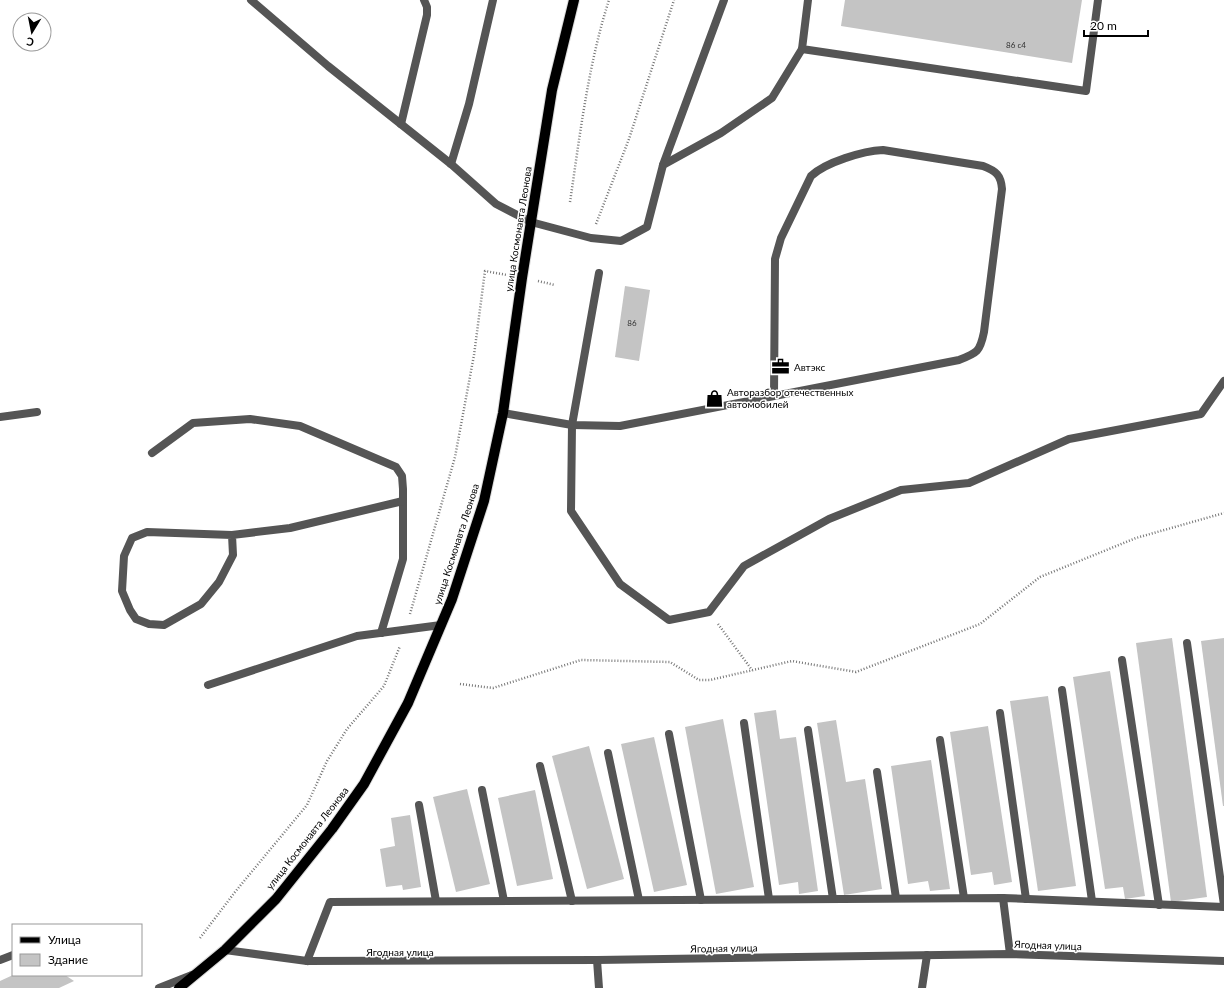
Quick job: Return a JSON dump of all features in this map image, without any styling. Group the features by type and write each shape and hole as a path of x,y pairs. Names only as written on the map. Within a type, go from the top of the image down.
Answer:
{"main road":[{"name":"улица Космонавта Леонова","path":"179,988 225,950 276,899 332,829 364,784 408,703 452,599 484,501 503,413 552,90 574,0"}],"street":[{"path":"251,0 451,164 496,204 531,222 591,238 621,241 647,227 663,165 724,0"},
{"path":"401,124 427,15 427,7 424,0"},
{"path":"451,164 469,104 493,0"},
{"path":"663,165 721,133 772,98 802,49 808,0"},
{"path":"802,49 1086,91 1098,0"},
{"path":"503,413 572,425 620,426 959,360 975,354 981,346 984,332 1002,189 1001,179 996,171 983,166 883,150 870,150 817,170 811,176 781,238 774,259 774,396"},
{"path":"599,273 572,425 571,511 620,584 669,620 709,612 744,566 829,519 901,490 969,483 1069,439 1200,414 1224,381"},
{"path":"0,417 37,412"},
{"path":"152,453 193,423 250,419 300,426 396,467 402,476 403,559 381,633"},
{"path":"232,535 233,555 219,582 201,604 164,625 149,624 136,620 122,591 124,556 132,538 147,532 232,535 290,528 403,501"},
{"path":"208,685 357,636 441,625"},
{"path":"307,961 330,902 1003,898 1159,905 1224,906 1186,643"},
{"path":"1122,660 1159,905"},
{"path":"1062,690 1092,901"},
{"path":"1000,713 1026,899"},
{"path":"744,723 769,899"},
{"path":"808,730 833,899"},
{"path":"669,734 701,900"},
{"path":"940,740 964,898"},
{"path":"608,753 639,900"},
{"path":"540,766 572,900"},
{"path":"877,772 896,898"},
{"path":"482,790 504,901"},
{"path":"419,805 436,902"},
{"path":"1003,898 1010,954"},
{"name":"Ягодная улица","path":"225,950 307,961 597,960 1010,954 1224,961"},
{"path":"0,960 12,955"},
{"path":"922,988 927,955"},
{"path":"597,960 598,988"},
{"path":"159,988 198,972"}],"path":[{"path":"570,202 581,125 602,22 609,0"},
{"path":"591,238 629,139 674,0"},
{"path":"460,684 493,688 581,660 670,662 699,680 710,680 792,661 856,672 980,624 1040,577 1136,538 1224,513"},
{"path":"709,612 752,670"}],"building":[{"path":"845,0 1082,0 1072,63 841,26"},
{"path":"625,286 650,290 639,361 615,357"},
{"path":"1172,638 1207,897 1171,902 1136,643"},
{"path":"1224,638 1224,806 1223,806 1201,641"},
{"path":"1110,671 1145,896 1125,899 1123,887 1105,889 1073,677"},
{"path":"1048,696 1076,886 1038,891 1010,701"},
{"path":"776,710 780,739 796,737 818,891 799,894 798,882 779,885 754,713"},
{"path":"723,719 754,887 716,894 685,727"},
{"path":"836,720 846,782 865,779 882,889 844,895 817,723"},
{"path":"988,726 1012,882 994,885 992,872 971,875 950,732"},
{"path":"654,737 687,885 654,892 621,744"},
{"path":"589,746 624,879 587,889 552,756"},
{"path":"931,760 950,889 930,891 928,881 908,884 891,766"},
{"path":"467,789 490,884 456,892 433,797"},
{"path":"535,790 553,879 517,886 498,798"},
{"path":"410,815 421,887 403,890 402,885 386,887 380,849 395,846 391,818"},
{"path":"12,975 66,976 74,981 59,988 0,988 0,981"}],"place":[{"name":"Автэкс","path":"781,367"},
{"name":"Авторазбор отечественных автомобилей","path":"714,398"}]}
